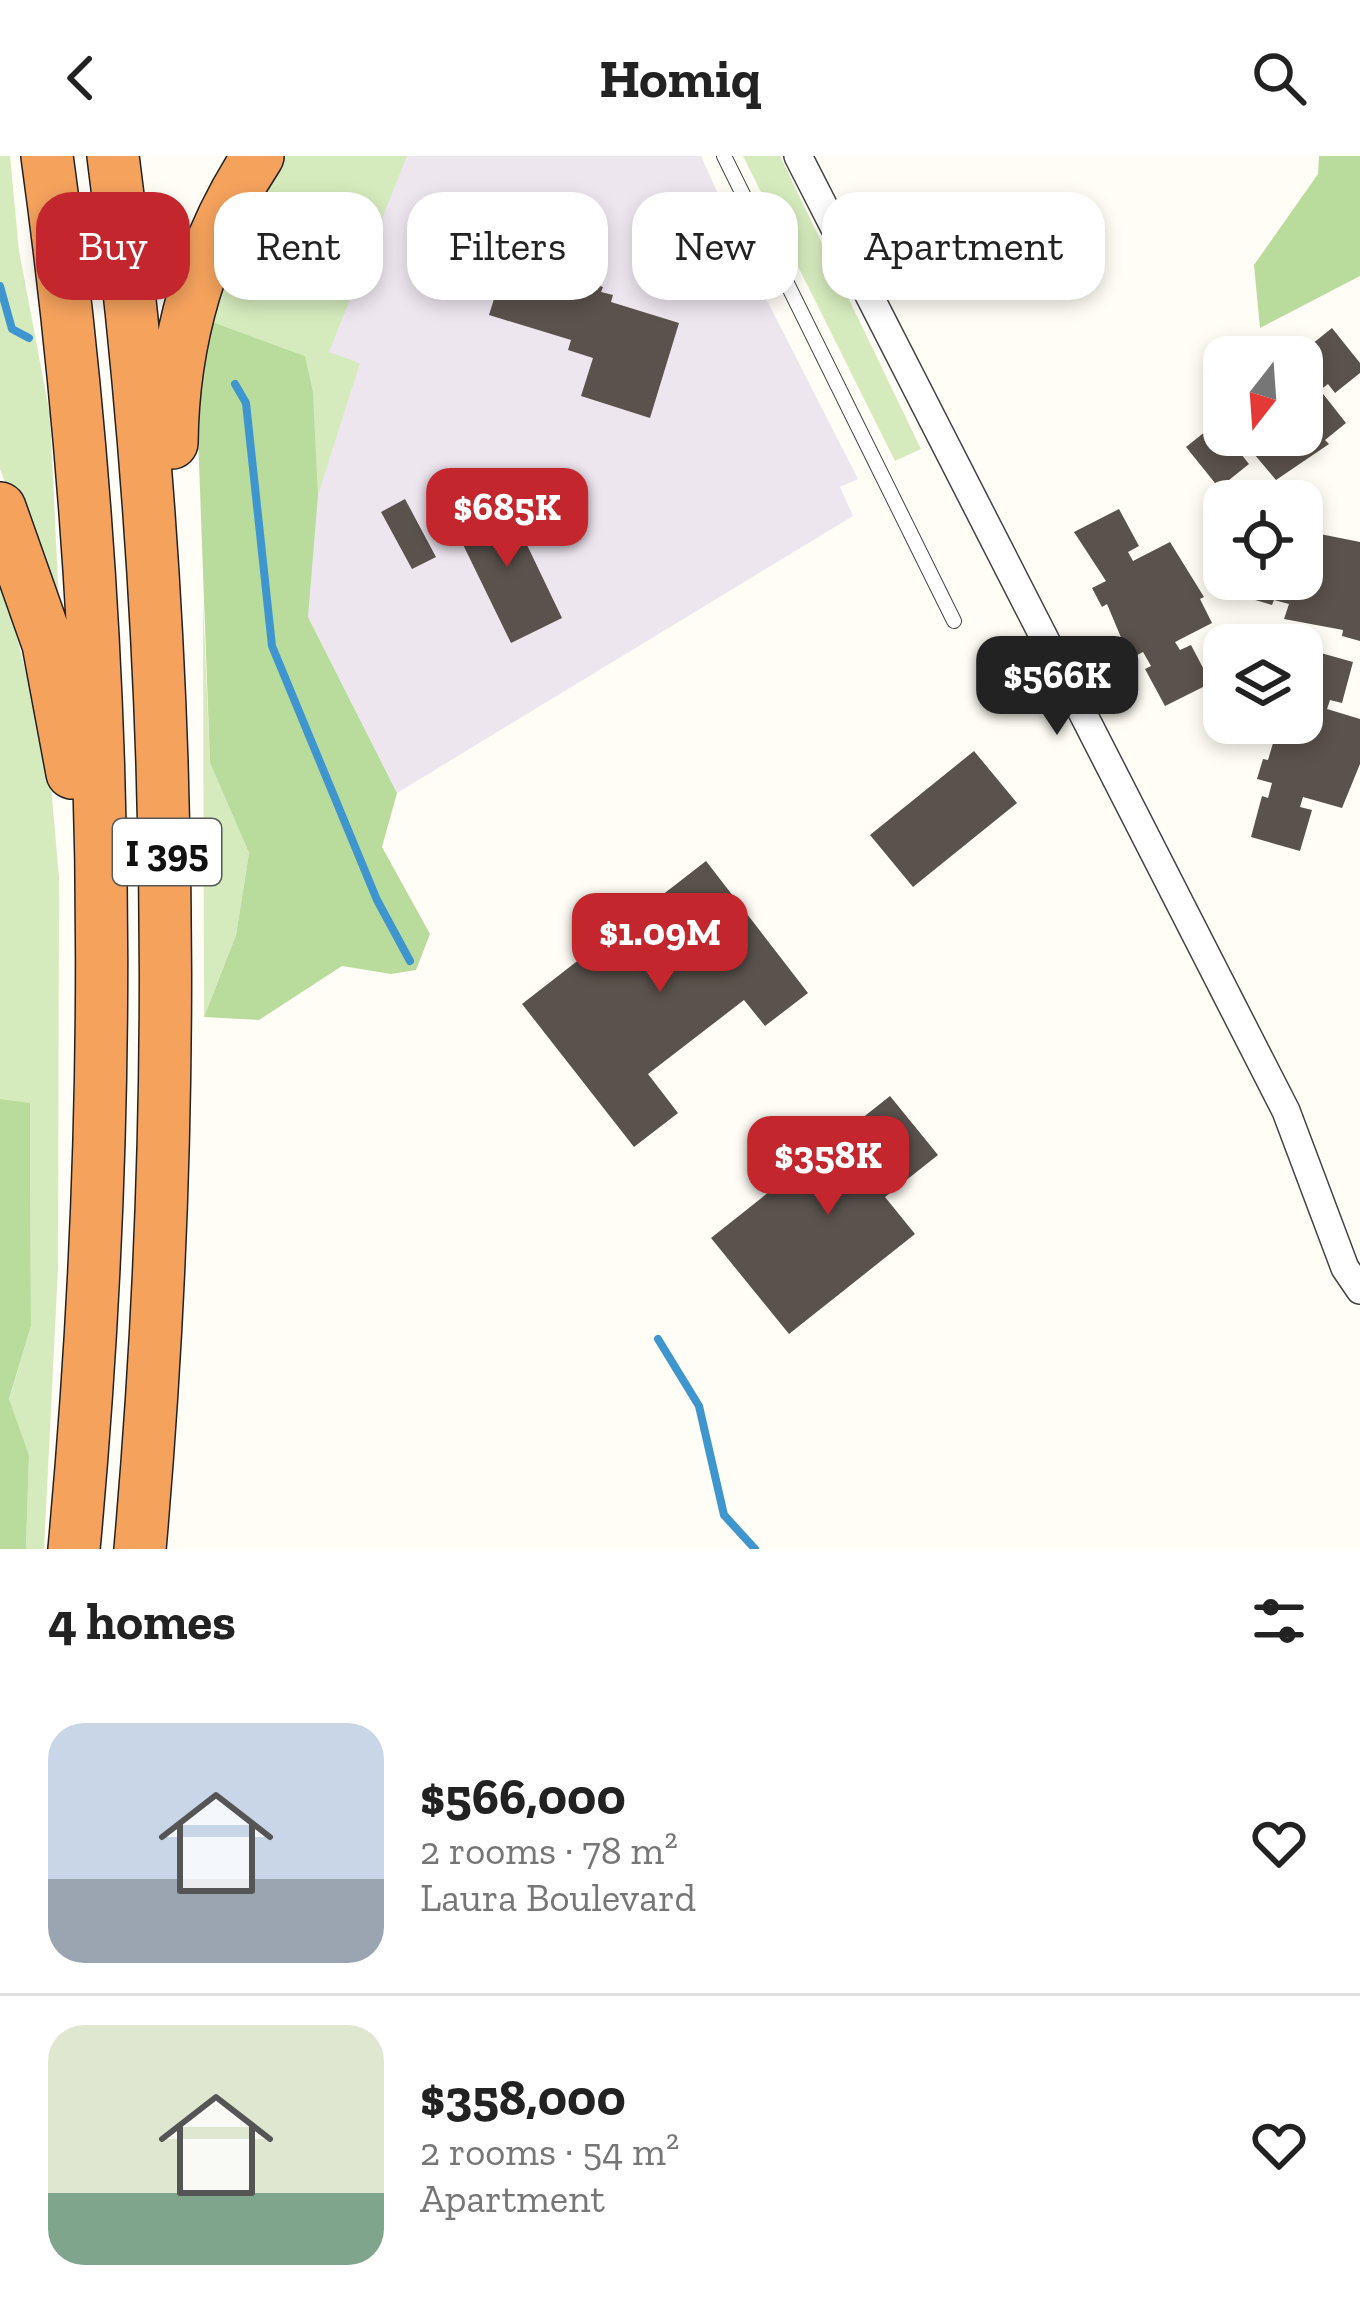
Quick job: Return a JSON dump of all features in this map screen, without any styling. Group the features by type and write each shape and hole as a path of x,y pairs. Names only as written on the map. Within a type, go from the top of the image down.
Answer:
{"highway":[{"name":"I 395","path":"47,156 92,602 102,979 98,1212 74,1549"},
{"name":"I 395","path":"113,156 153,532 165,751 168,1042 160,1273 140,1549"},
{"path":"153,532 168,476 175,372 187,318 217,229 258,156"},
{"path":"0,508 53,667 72,771 86,919 102,979"}],"street":[{"path":"798,156 1286,1111 1345,1268 1360,1290"}],"lane":[{"path":"724,156 954,620"}],"shaded area":[{"path":"376,156 701,156 717,192 632,192 632,300 767,300 858,479 840,487 853,516 397,793 308,617 310,558 298,349 318,300 383,300 383,192 361,192"}],"green space":[{"path":"0,156 10,156 19,251 50,415 60,626 0,469"},
{"path":"286,156 407,156 383,216 383,192 263,192"},
{"path":"743,156 780,156 797,192 761,192"},
{"path":"1319,156 1360,156 1360,276 1260,328 1254,265 1318,174"},
{"path":"798,193 822,243 822,300 849,300 921,449 895,461 798,266"},
{"path":"214,291 214,300 350,300 329,352 360,363 318,495 313,392 305,356 202,318"},
{"path":"202,318 305,356 313,392 318,495 308,617 397,793 382,847 430,934 416,970 391,974 342,966 259,1020 204,1017 236,935 249,853 210,763 195,354"},
{"path":"0,571 49,763 59,877 58,1268 44,1549 26,1549 29,1455 9,1400 31,1326 30,1104 0,1099"},
{"path":"203,602 210,763 249,853 236,935 204,1017"},
{"path":"0,1099 30,1103 31,1326 9,1399 29,1455 26,1549 0,1549"}],"building":[{"path":"608,294 613,295 611,302 679,323 650,418 581,396 593,358 568,350 571,340 489,315 494,300 608,300"},
{"path":"1332,328 1360,363 1360,373 1335,393 1328,384 1323,388 1322,336"},
{"path":"1323,394 1346,423 1325,440 1329,444 1323,448"},
{"path":"1203,433 1203,456 1243,456 1249,464 1229,480 1213,480 1186,447"},
{"path":"1256,456 1311,456 1276,480"},
{"path":"504,497 562,618 511,643 452,522"},
{"path":"405,499 436,557 412,569 381,512"},
{"path":"1119,509 1139,546 1128,552 1133,561 1170,542 1203,595 1200,599 1212,623 1175,642 1180,650 1191,645 1203,668 1203,687 1165,706 1145,669 1151,666 1143,652 1130,659 1107,604 1102,607 1092,588 1106,581 1074,532"},
{"path":"1323,535 1360,542 1360,641 1323,624 1284,619 1289,604 1274,600 1323,600"},
{"path":"1323,654 1353,662 1342,703 1330,700 1327,709 1360,719 1360,764 1342,808 1303,797 1300,807 1312,810 1300,851 1251,837 1262,796 1268,798 1272,783 1257,779 1263,759 1268,760 1273,744 1323,744"},
{"path":"974,751 1017,803 913,887 870,835"},
{"path":"706,861 808,993 765,1026 744,1000 648,1074 678,1113 634,1147 522,1004"},
{"path":"890,1096 938,1155 885,1197 915,1234 789,1334 711,1238"}],"waterway":[{"path":"0,286 12,329 29,338"},
{"path":"235,384 246,403 272,646 377,900 410,961"},
{"path":"658,1339 699,1406 724,1515 755,1549"}]}
